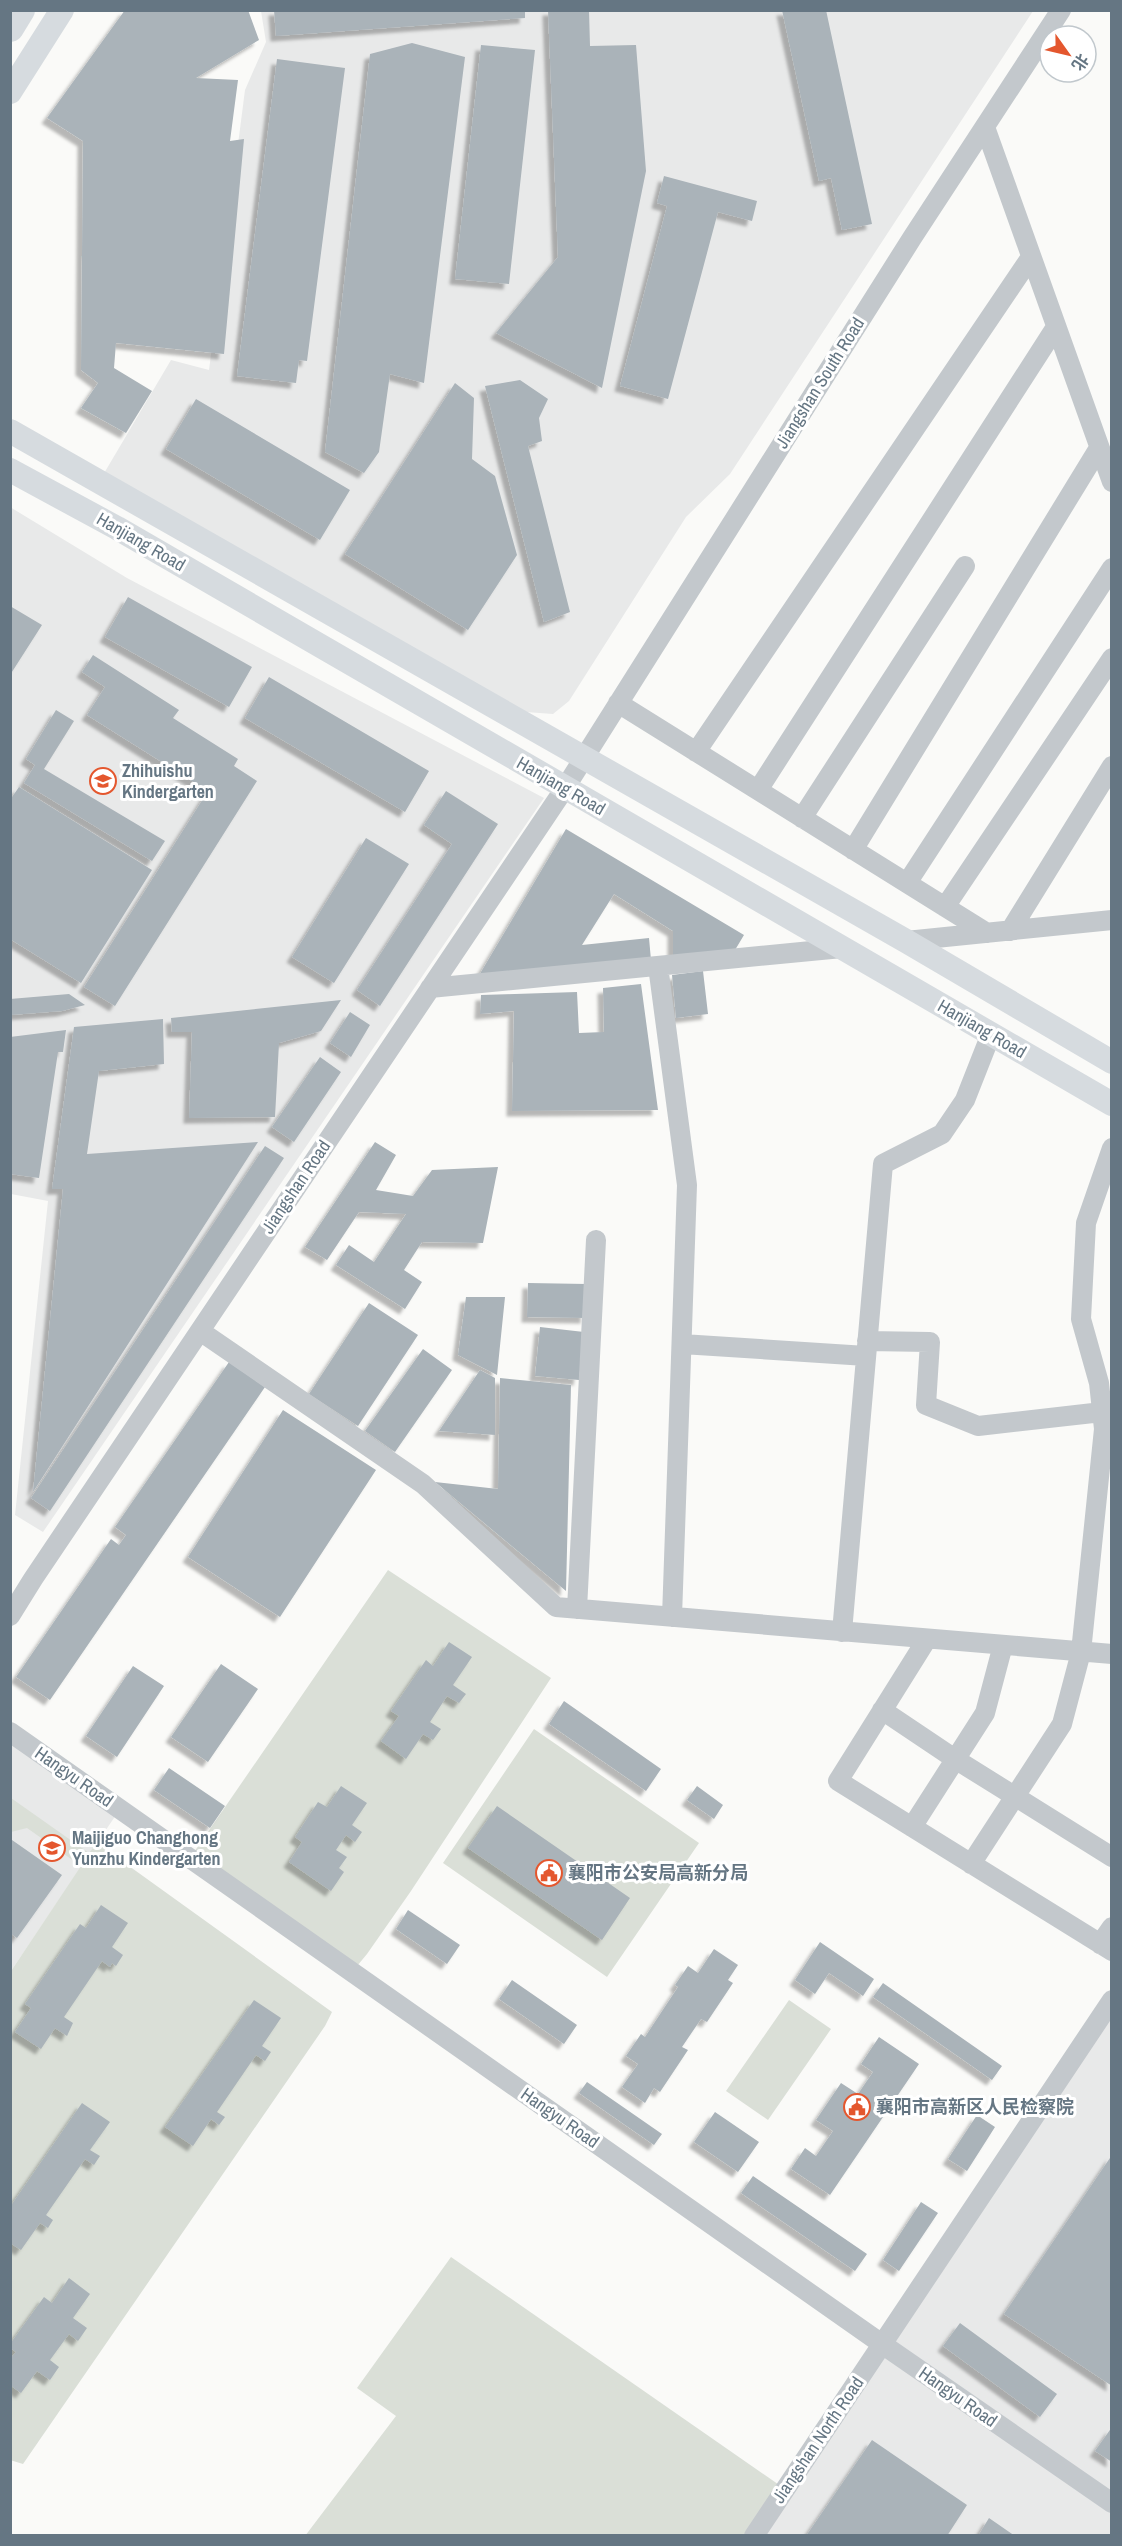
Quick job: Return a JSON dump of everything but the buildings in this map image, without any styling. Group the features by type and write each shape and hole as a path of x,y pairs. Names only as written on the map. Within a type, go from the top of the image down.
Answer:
{"highway":[{"path":"10,28 21,10"}],"main road":[{"path":"10,92 62,10"},
{"name":"Hanjiang Road","path":"10,431 906,941 1112,1062"},
{"name":"Hanjiang Road","path":"10,470 128,534 1112,1104"}],"street":[{"name":"Jiangshan South Road","path":"583,758 1061,10"},
{"path":"985,127 1112,482"},
{"path":"696,752 1031,257"},
{"path":"758,790 1056,327"},
{"path":"853,850 1099,448"},
{"path":"802,818 965,566"},
{"path":"907,883 1112,568"},
{"path":"945,907 1112,658"},
{"path":"618,703 987,933"},
{"name":"Jiangshan Road","path":"10,1616 583,758"},
{"path":"1010,931 1112,766"},
{"path":"906,941 1112,920"},
{"path":"430,988 842,948"},
{"path":"658,966 687,1185 672,1617"},
{"path":"842,1632 883,1164 942,1134 965,1100 991,1034"},
{"path":"971,1864 1062,1724 1081,1652 1105,1402 1081,1319 1086,1223 1112,1148"},
{"path":"577,1609 596,1240"},
{"path":"200,1330 423,1484 556,1607 1112,1654"},
{"path":"682,1344 867,1348 930,1342 926,1405 978,1426 1105,1402"},
{"path":"927,1639 838,1782 1106,1948 1112,1927"},
{"path":"912,1827 985,1713 1003,1645"},
{"path":"882,1710 1112,1857"},
{"name":"Hangyu Road","path":"10,1732 1112,2503"},
{"name":"Jiangshan North Road","path":"754,2535 1112,2000"}],"shaded area":[{"path":"261,11 1033,11 730,474 686,517 569,701 553,714 526,712 103,475 171,360 209,370 245,90 266,42"},
{"path":"10,507 127,578 544,798 43,1532 15,1515 48,1201 11,1194"},
{"path":"388,1570 551,1678 411,1891 352,1972 190,1858"},
{"path":"534,1729 699,1843 607,1977 443,1863"},
{"name":"Maijiguo Changhong Yunzhu Kindergarten","path":"11,1732 120,1809 11,1971"},
{"path":"11,1798 89,1853 97,1843 332,2012 325,2026 23,2464 10,2460 11,1971 81,1866 27,1828 11,1832"},
{"path":"789,2000 831,2029 768,2120 726,2091"},
{"path":"1111,2015 1111,2535 754,2536"},
{"path":"451,2257 785,2489 754,2535 305,2536 396,2416 357,2388"}],"place":[{"name":"Zhihuishu Kindergarten","path":"103,781"},
{"name":"Maijiguo Changhong Yunzhu Kindergarten","path":"52,1848"},
{"name":"襄阳市公安局高新分局","path":"549,1873"},
{"name":"襄阳市高新区人民检察院","path":"857,2107"}]}
